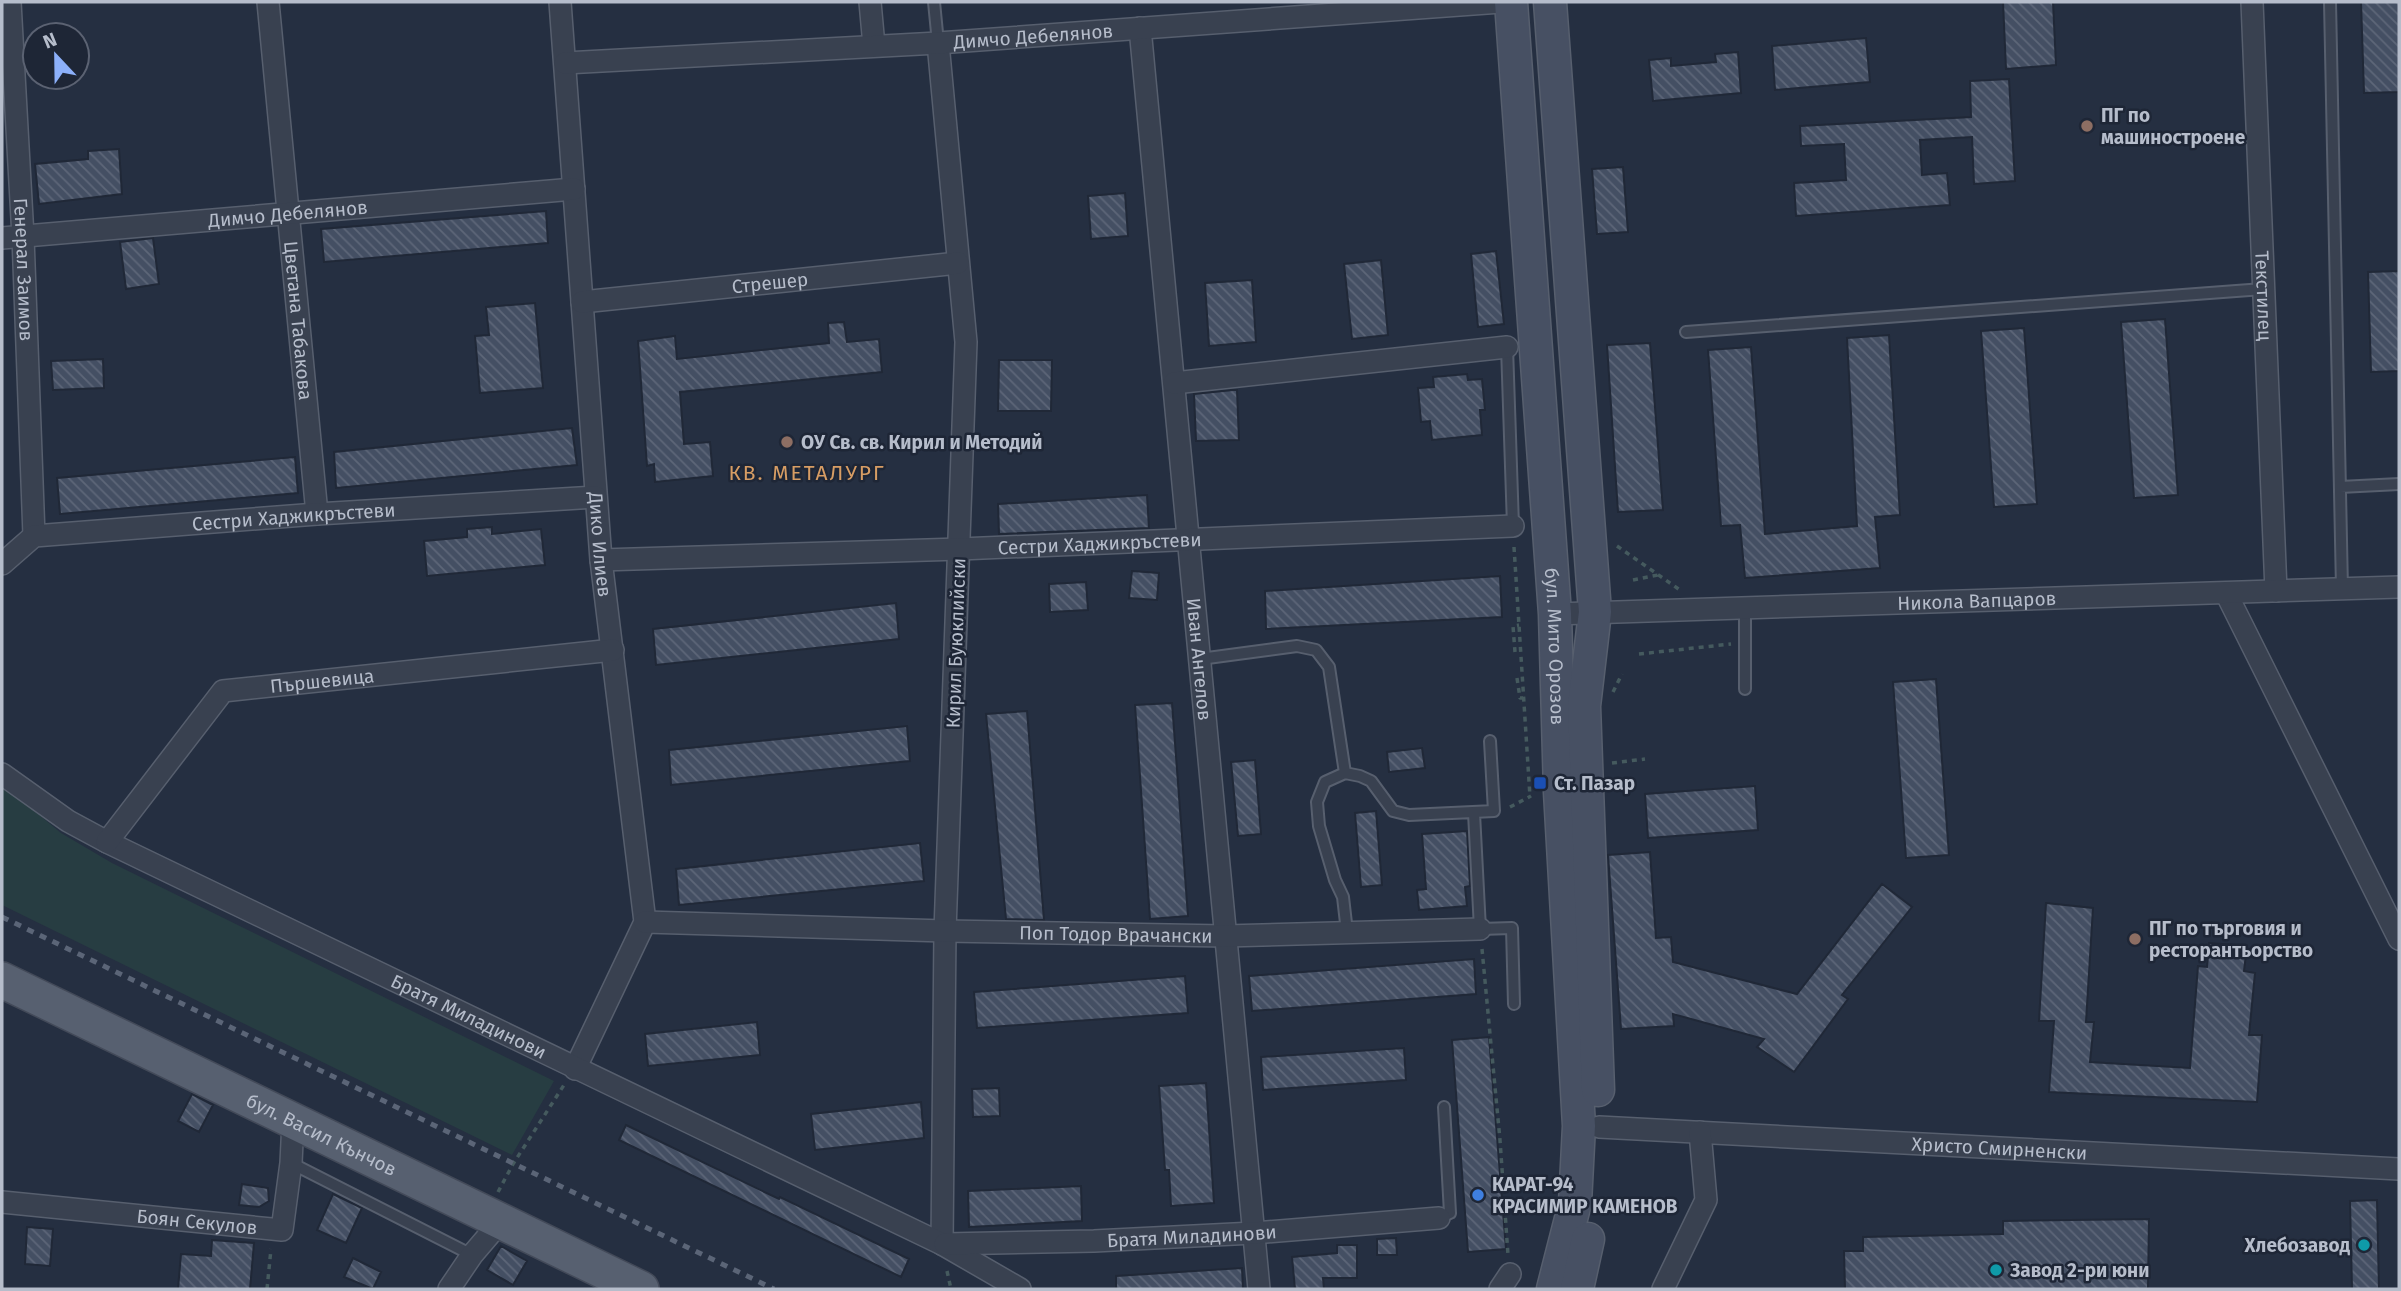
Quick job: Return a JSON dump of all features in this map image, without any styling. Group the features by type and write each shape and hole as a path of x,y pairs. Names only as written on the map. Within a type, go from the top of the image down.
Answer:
{"main road":[{"name":"бул. Мито Орозов","path":"1511,2 1555,614 1560,792 1579,1126 1575,1203 1553,1289"},
{"name":"бул. Мито Орозов","path":"1550,2 1595,612 1584,706 1599,1126 1593,1203 1577,1289"},
{"name":"бул. Васил Кънчов","path":"2,980 641,1289"}],"street":[{"name":"Генерал Заимов","path":"10,2 12,237 34,537"},
{"name":"Цветана Табакова","path":"268,2 317,514"},
{"name":"Дико Илиев","path":"560,2 601,560 645,922"},
{"path":"870,2 874,46"},
{"name":"Димчо Дебелянов","path":"565,63 938,43 1501,2"},
{"name":"Текстилец","path":"2252,2 2276,591"},
{"name":"Иван Ангелов","path":"1140,28 1259,1289"},
{"name":"Кирил Буюклийски","path":"938,43 966,342 945,931 942,1244"},
{"name":"Димчо Дебелянов","path":"12,237 574,189"},
{"name":"Стрешер","path":"582,302 958,263"},
{"path":"1174,383 1507,347"},
{"name":"Сестри Хаджикръстеви","path":"34,537 317,514 596,497"},
{"name":"Сестри Хаджикръстеви","path":"601,560 1513,526"},
{"path":"2,564 34,537"},
{"name":"Никола Вапцаров","path":"1555,614 2399,587"},
{"path":"2226,593 2393,915 2399,939"},
{"name":"Пършевица","path":"107,842 223,691 613,650"},
{"name":"Братя Миладинови","path":"2,774 68,821 107,842 942,1244 1020,1289"},
{"path":"575,1069 645,922"},
{"name":"Поп Тодор Врачански","path":"645,922 1225,936 1480,929"},
{"name":"Боян Секулов","path":"2,1202 282,1230 291,1163 293,1121"},
{"name":"Христо Смирненски","path":"1599,1126 2399,1169"},
{"path":"1663,1289 1706,1200 1700,1132"},
{"path":"449,1289 494,1218"},
{"name":"Братя Миладинови","path":"942,1244 1094,1241 1254,1233 1440,1218"}],"lane":[{"path":"934,2 938,43"},
{"path":"2330,2 2342,589"},
{"path":"1686,332 2263,289"},
{"path":"1507,347 1513,526"},
{"path":"2340,487 2399,485"},
{"path":"1745,608 1745,689"},
{"path":"1200,659 1297,646 1316,650 1329,667 1345,773"},
{"path":"1347,932 1343,897 1335,880 1320,826 1317,802 1325,782 1345,773 1371,781 1394,811 1409,815 1494,811 1490,741"},
{"path":"1474,813 1480,929"},
{"name":"Поп Тодор Врачански","path":"1480,929 1512,928 1514,1004"},
{"path":"1440,1218 1450,1213 1444,1107"},
{"path":"291,1163 472,1255"}],"path":[{"path":"1494,811 1530,796 1513,526"},
{"path":"1615,545 1706,610"},
{"path":"1633,580 1660,575"},
{"path":"1516,652 1513,626 1519,625"},
{"path":"1639,654 1745,642"},
{"path":"1609,699 1622,674"},
{"path":"1517,678 1520,698 1523,698"},
{"path":"1586,766 1644,760"},
{"path":"1480,929 1500,1140 1505,1282"},
{"path":"494,1218 513,1164 575,1069"},
{"path":"267,1289 273,1230"}],"green space":[{"path":"2,784 61,833 112,863 554,1081 512,1155 2,905"}],"building":[{"path":"2003,2 2053,2 2056,65 2006,69"},
{"path":"2361,2 2399,2 2399,92 2364,93"},
{"path":"1866,38 1870,82 1775,90 1772,46"},
{"path":"1738,52 1741,93 1653,101 1649,60 1671,58 1671,66 1716,62 1715,54"},
{"path":"2009,79 2015,181 1974,184 1972,137 1920,140 1922,175 1947,173 1950,205 1796,216 1794,183 1846,180 1844,144 1801,146 1800,126 1971,117 1970,81"},
{"path":"119,149 122,194 39,204 35,164 88,159 88,151"},
{"path":"1623,167 1628,232 1597,234 1592,169"},
{"path":"1125,193 1128,236 1091,239 1088,196"},
{"path":"546,211 548,243 324,262 321,229"},
{"path":"153,238 159,284 126,289 120,242"},
{"path":"1496,251 1504,324 1478,327 1471,254"},
{"path":"1381,260 1388,335 1352,339 1344,264"},
{"path":"2399,271 2399,371 2371,372 2368,272"},
{"path":"1252,280 1256,342 1209,346 1205,283"},
{"path":"535,303 543,388 480,393 475,336 489,335 486,307"},
{"path":"2165,319 2178,495 2134,498 2121,322"},
{"path":"844,322 847,342 879,339 882,372 680,392 684,444 710,442 713,476 655,482 654,464 647,466 638,341 675,336 677,359 829,343 828,323"},
{"path":"2024,328 2037,504 1994,507 1981,331"},
{"path":"1889,335 1900,515 1875,517 1880,568 1745,578 1740,525 1721,526 1708,350 1751,347 1765,534 1857,526 1847,338"},
{"path":"1650,343 1663,510 1618,512 1607,345"},
{"path":"103,359 104,388 53,390 51,361"},
{"path":"999,360 1052,360 1051,411 998,411"},
{"path":"1467,374 1468,380 1482,379 1485,410 1480,410 1482,435 1432,440 1430,421 1421,422 1418,388 1434,387 1433,377"},
{"path":"1237,390 1239,440 1196,441 1194,394"},
{"path":"572,428 577,465 336,488 334,452"},
{"path":"295,457 298,493 60,514 57,478"},
{"path":"1147,495 1149,528 999,534 998,504"},
{"path":"492,527 492,534 541,529 545,565 427,576 424,541 467,537 467,529"},
{"path":"1132,571 1159,573 1157,600 1129,598"},
{"path":"1500,576 1502,617 1266,629 1265,591"},
{"path":"1086,582 1088,610 1050,612 1049,584"},
{"path":"896,603 899,639 656,665 653,629"},
{"path":"1936,679 1949,855 1906,858 1893,682"},
{"path":"1172,703 1188,916 1150,919 1135,705"},
{"path":"1027,711 1044,920 1006,919 986,714"},
{"path":"907,726 910,761 671,785 669,750"},
{"path":"1422,748 1425,768 1389,772 1387,752"},
{"path":"1255,760 1261,834 1238,836 1231,762"},
{"path":"1755,786 1758,830 1648,838 1645,794"},
{"path":"1376,811 1382,885 1361,887 1355,813"},
{"path":"1467,831 1470,886 1465,887 1467,906 1419,910 1417,890 1426,889 1422,834"},
{"path":"920,843 924,881 679,905 676,869"},
{"path":"1650,852 1656,938 1671,937 1673,962 1797,994 1882,884 1912,907 1842,995 1848,999 1794,1072 1757,1047 1764,1039 1673,1014 1674,1026 1621,1029 1608,855"},
{"path":"2046,903 2093,908 2086,1022 2094,1022 2090,1062 2190,1068 2198,966 2207,967 2209,943 2247,946 2244,971 2255,973 2249,1035 2262,1035 2257,1102 2049,1092 2054,1021 2039,1021"},
{"path":"1474,959 1476,994 1252,1011 1249,976"},
{"path":"1185,976 1188,1013 977,1028 974,992"},
{"path":"757,1022 760,1055 648,1066 645,1034"},
{"path":"1489,1037 1506,1249 1468,1252 1452,1040"},
{"path":"1404,1048 1406,1080 1263,1090 1261,1057"},
{"path":"1206,1083 1214,1203 1171,1206 1169,1170 1165,1170 1159,1086"},
{"path":"999,1088 1000,1116 973,1117 972,1089"},
{"path":"192,1094 213,1105 199,1132 178,1121"},
{"path":"921,1102 924,1138 815,1150 811,1114"},
{"path":"626,1125 909,1259 901,1277 619,1140"},
{"path":"242,1184 268,1188 269,1201 259,1207 239,1205"},
{"path":"1081,1186 1082,1221 969,1227 968,1191"},
{"path":"333,1194 362,1208 346,1243 317,1230"},
{"name":"Хлебозавод","path":"2377,1200 2379,1289 2352,1289 2350,1201"},
{"name":"Завод 2-ри юни","path":"2149,1219 2148,1289 1845,1289 1844,1251 1863,1251 1863,1237 2003,1234 2003,1221"},
{"path":"27,1227 53,1229 50,1266 25,1264"},
{"path":"1396,1238 1397,1255 1377,1255 1377,1239"},
{"path":"212,1240 254,1243 250,1289 178,1289 181,1254 211,1256"},
{"path":"1337,1245 1357,1245 1357,1278 1323,1278 1324,1289 1295,1289 1292,1257 1337,1253"},
{"path":"501,1246 527,1261 513,1285 487,1270"},
{"path":"353,1258 381,1272 373,1289 344,1277"},
{"path":"1242,1268 1243,1289 1116,1289 1116,1276"}],"railway":[{"path":"2,917 774,1289"}],"place":[{"name":"ПГ по машиностроене","path":"2087,126"},
{"name":"ОУ Св. св. Кирил и Методий","path":"787,442"},
{"name":"Ст. Пазар","path":"1540,783"},
{"name":"ПГ по търговия и ресторантьорство","path":"2135,939"},
{"name":"КАРАТ-94 КРАСИМИР КАМЕНОВ","path":"1478,1195"},
{"name":"Хлебозавод","path":"2364,1245"},
{"name":"Завод 2-ри юни","path":"1996,1270"}],"district":[{"name":"КВ. МЕТАЛУРГ","path":"807,473"}]}
